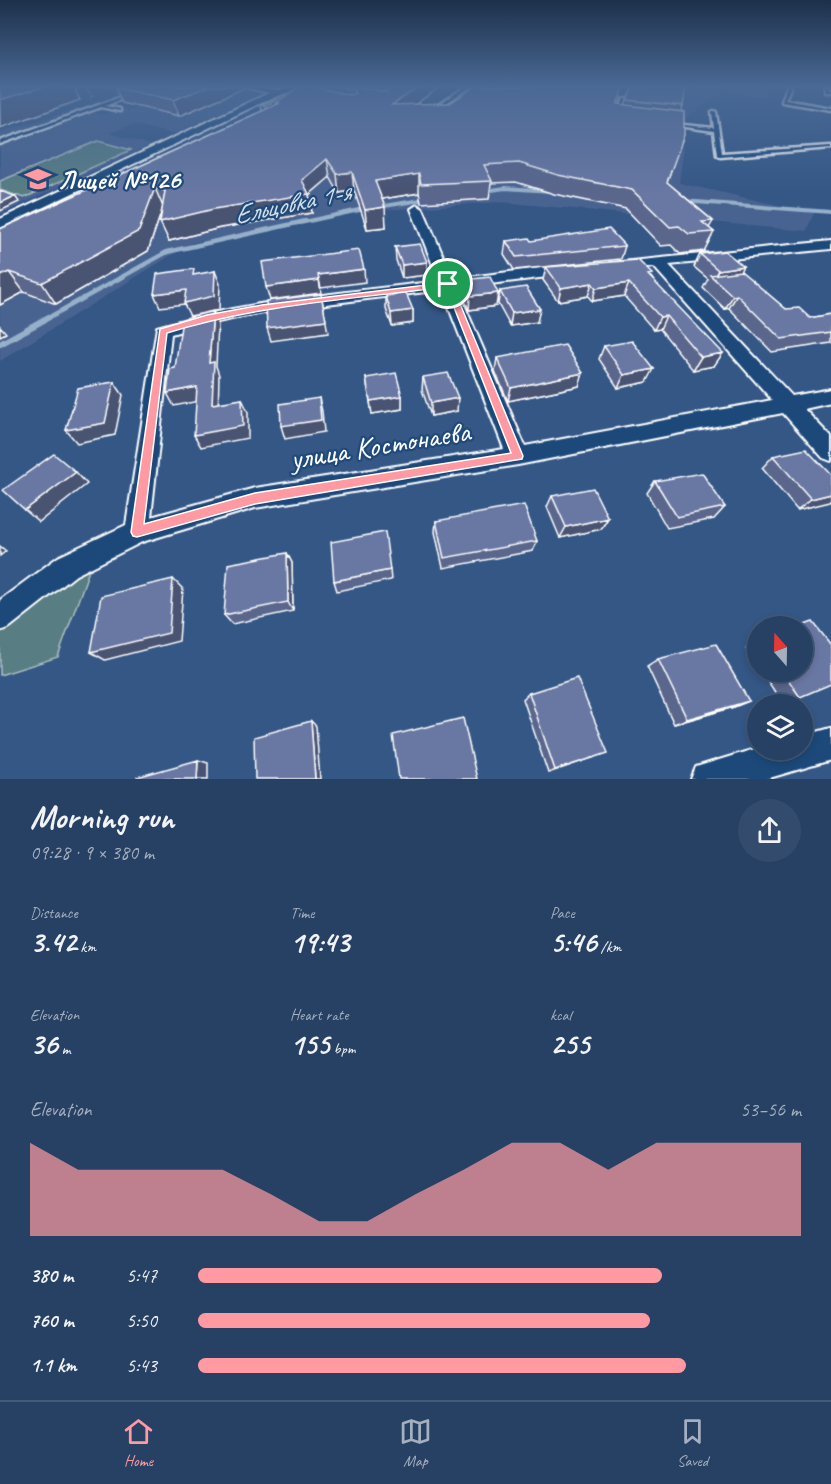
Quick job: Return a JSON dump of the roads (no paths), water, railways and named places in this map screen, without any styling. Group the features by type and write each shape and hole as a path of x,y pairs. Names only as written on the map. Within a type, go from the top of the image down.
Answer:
{"street":[{"path":"0,224 218,122"},
{"path":"417,209 518,456"},
{"path":"605,267 660,264 831,245"},
{"path":"660,264 831,452"},
{"path":"137,532 163,332 207,318 262,308 583,268"},
{"name":"улица Костонаева","path":"0,617 67,566 137,532 255,498 518,456 831,396"},
{"path":"708,779 831,744"}],"lane":[{"path":"0,143 57,122"},
{"path":"716,122 720,155 831,147"},
{"path":"672,125 717,130"}],"waterway":[{"name":"Ельцовка 1-я","path":"485,191 505,188 552,191"},
{"name":"Ельцовка 1-я","path":"378,207 427,199"},
{"name":"Ельцовка 1-я","path":"682,201 831,212"},
{"name":"Ельцовка 1-я","path":"300,223 368,208"},
{"name":"Ельцовка 1-я","path":"46,319 167,252 306,221"},
{"name":"Ельцовка 1-я","path":"0,344 49,317"}],"place":[{"name":"Лицей №126","path":"38,179"}]}
